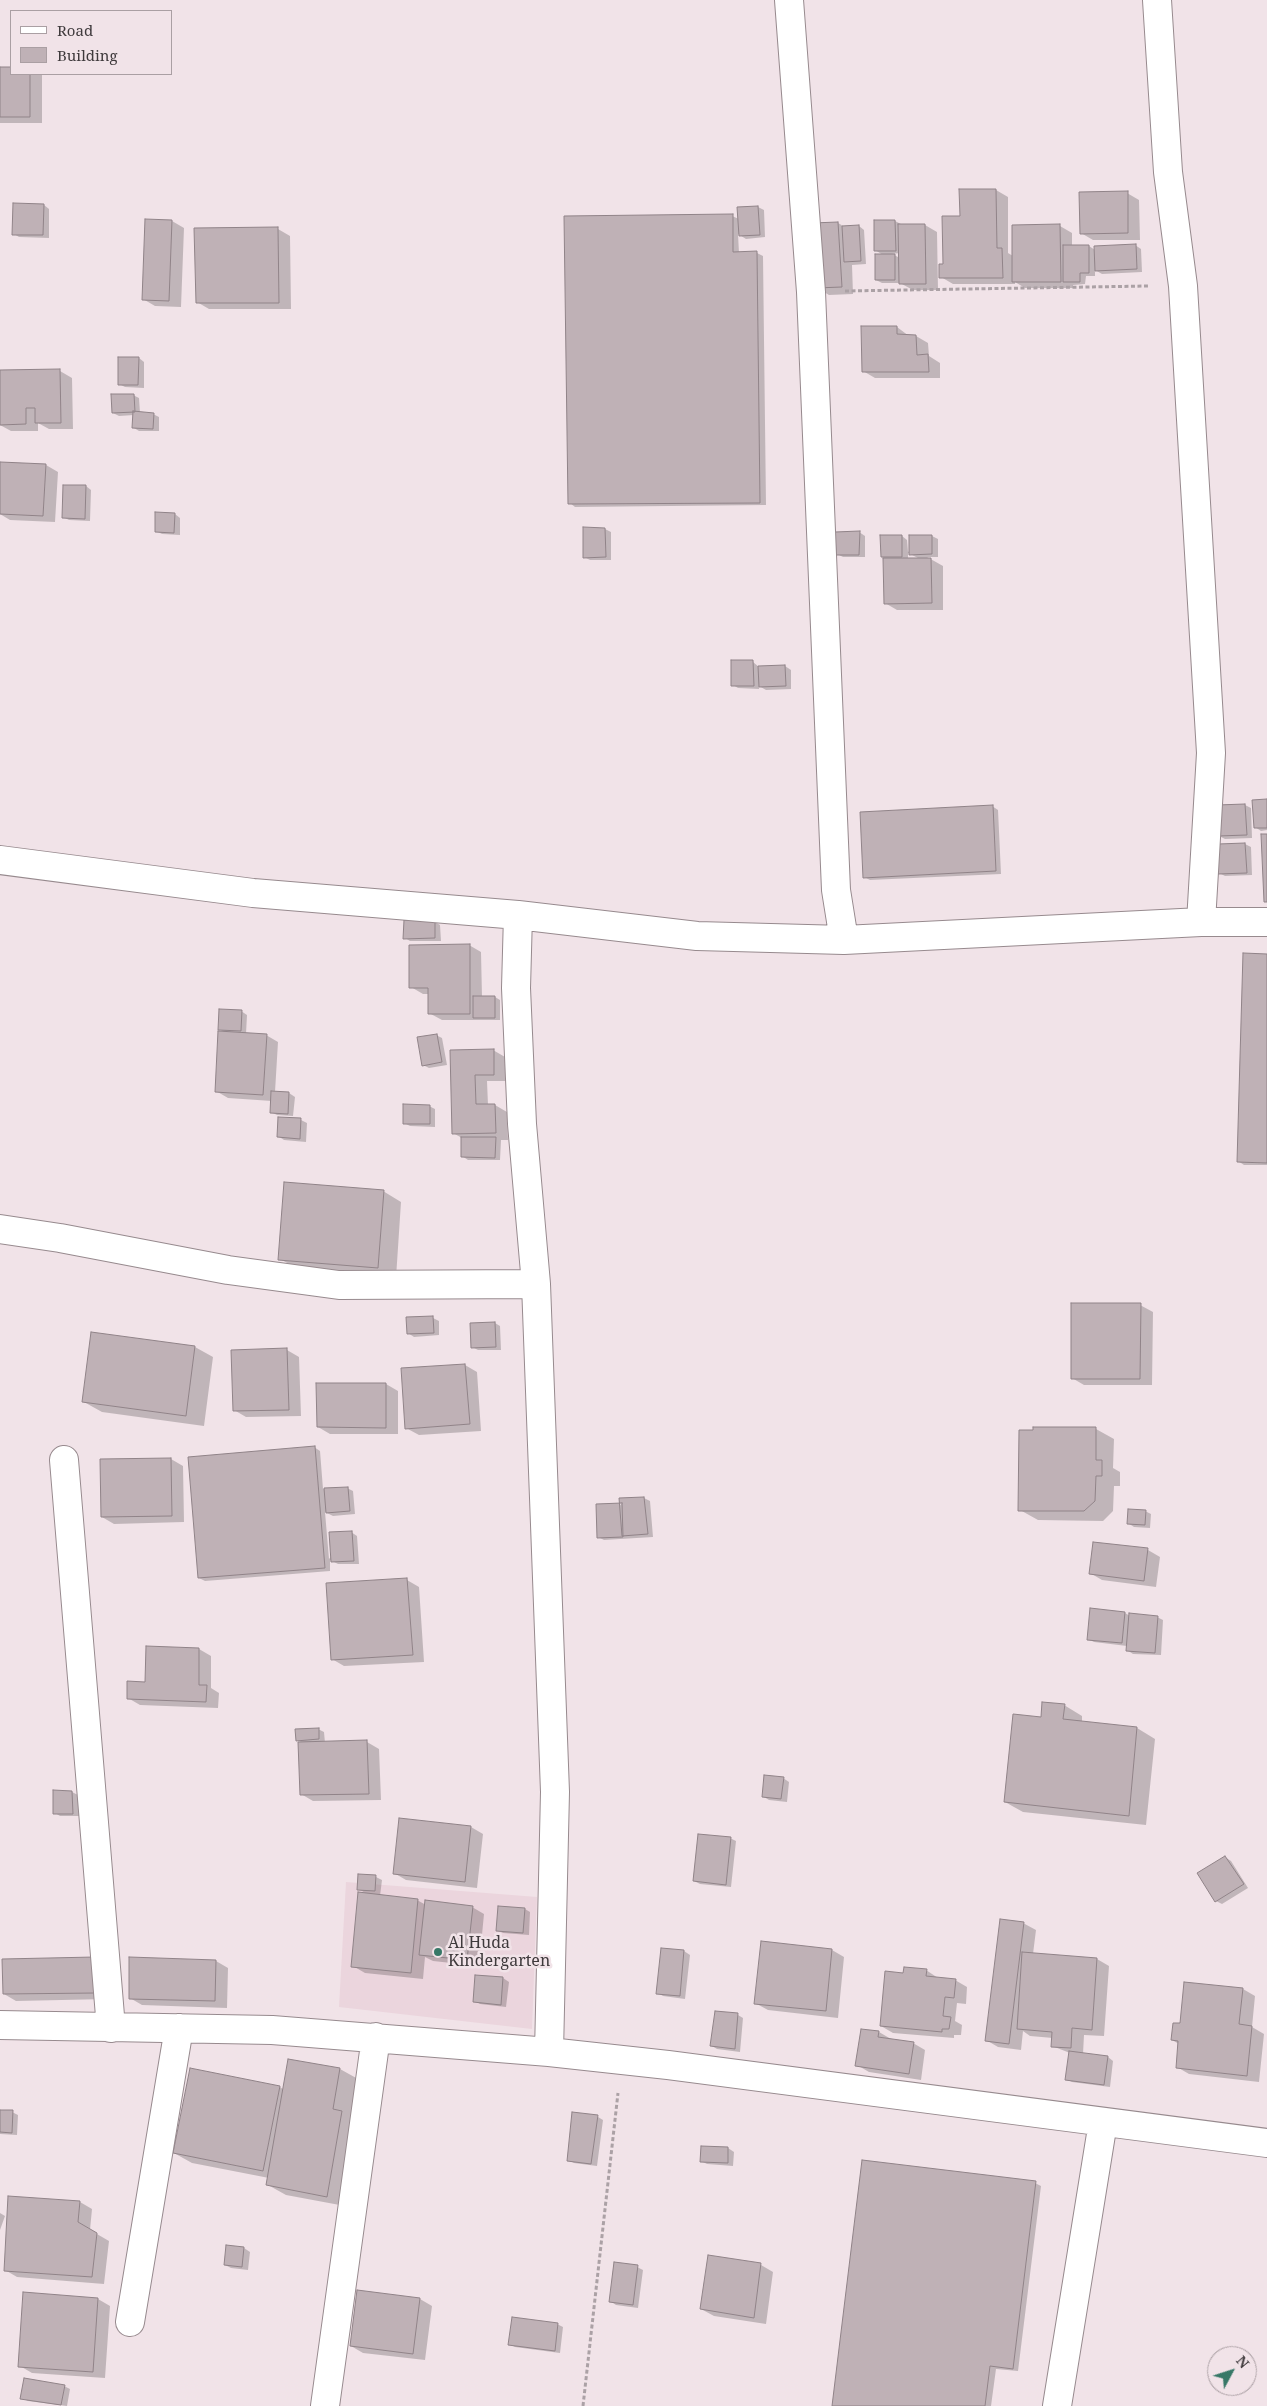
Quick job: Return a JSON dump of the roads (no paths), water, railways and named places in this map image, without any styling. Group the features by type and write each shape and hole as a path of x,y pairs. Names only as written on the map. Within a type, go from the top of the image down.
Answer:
{"street":[{"path":"789,0 812,292 836,890 844,940"},
{"path":"1157,0 1168,172 1183,286 1211,753 1201,922"},
{"path":"0,860 253,893 518,915 697,936 844,940 1201,922 1267,922"},
{"path":"518,915 516,988 518,1046 522,1124 536,1284 555,1792 549,2052"},
{"path":"0,1229 60,1238 228,1270 339,1285 536,1284"},
{"path":"64,1460 111,2028"},
{"path":"0,2025 272,2030 549,2052 1267,2142"},
{"path":"130,2322 179,2028"},
{"path":"325,2406 376,2037"},
{"path":"1057,2406 1102,2122"}],"place":[{"name":"Al Huda Kindergarten","path":"438,1952"}]}
